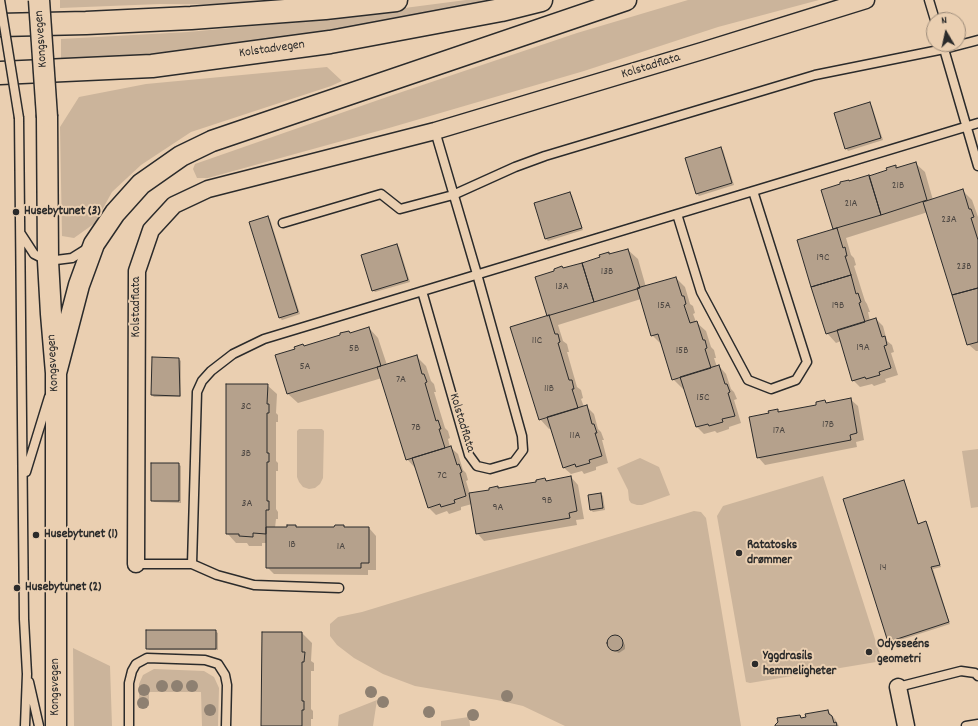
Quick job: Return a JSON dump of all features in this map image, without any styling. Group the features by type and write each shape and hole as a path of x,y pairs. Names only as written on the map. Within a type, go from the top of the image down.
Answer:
{"main road":[{"path":"0,25 191,18 326,8 396,0"},
{"name":"Kolstadvegen","path":"0,73 152,66 330,42 501,10 541,0"}],"street":[{"name":"Kongsvegen","path":"39,0 47,117 48,261 56,373 56,726"},
{"path":"56,373 79,285 94,244 115,213 142,184 181,156 212,141 626,0"},
{"name":"Kolstadflata","path":"136,564 137,271 151,230 174,205 208,189 435,131 866,0"},
{"path":"898,687 906,726"}],"lane":[{"path":"0,0 20,118 24,619 27,674 25,726"},
{"path":"929,0 933,12"},
{"path":"966,42 978,40"},
{"path":"283,223 381,194 400,209 453,195 515,167 545,156 815,75 926,50"},
{"path":"945,52 978,166"},
{"path":"192,564 197,392 202,381 211,371 233,354 264,339 978,123"},
{"name":"Kolstadflata","path":"422,291 469,455 477,466 490,469 514,462 523,450 522,436 435,131"},
{"path":"677,214 700,292 748,380 772,389 796,380 807,362 753,191"},
{"path":"20,233 34,254 48,261 72,258 94,244"},
{"path":"24,481 56,373"},
{"name":"Kolstadflata","path":"136,564 192,564 217,575 254,585 339,588"},
{"path":"129,726 129,683 132,671 136,664 147,658 205,660 218,664 225,675 227,685 226,726"},
{"path":"898,687 961,671 975,673 978,676"},
{"path":"27,674 39,726"},
{"path":"966,726 978,724"}],"shaded area":[{"path":"60,0 328,0 280,5 160,4 60,8"},
{"path":"466,0 504,0 245,46 61,64 61,39 188,32 297,22"},
{"path":"688,0 819,0 718,27 584,71 389,128 208,178 197,178 193,169 195,164 384,98 577,33"},
{"path":"327,67 342,81 331,86 191,132 141,165 112,192 95,223 74,238 62,236 60,127 79,97 146,84"},
{"path":"299,429 322,429 324,431 323,478 320,484 315,488 309,489 303,487 297,477 297,431"},
{"path":"978,449 978,507 971,508 962,451"},
{"path":"640,458 659,467 670,495 642,505 631,503 629,500 628,490 617,468"},
{"path":"823,476 882,661 750,683 746,682 717,516 723,506"},
{"path":"694,511 701,512 706,518 741,726 565,726 523,706 415,686 383,674 354,658 337,645 330,636 330,624 338,617 362,612"},
{"path":"73,648 110,666 112,726 74,726"},
{"path":"154,669 204,671 214,677 219,688 218,726 202,726 201,692 149,692 149,706 139,705 139,684 143,675"},
{"path":"377,700 373,726 338,726 339,715"},
{"path":"469,717 470,726 441,726 441,721"}],"building":[{"path":"870,102 881,138 845,149 834,113"},
{"path":"721,147 732,183 696,194 685,158"},
{"path":"916,162 927,200 881,215 869,176 887,170 886,168 896,165 896,168"},
{"path":"869,175 881,215 833,229 821,190 840,184 840,182"},
{"path":"963,189 969,209 971,209 974,217 971,218 978,240 978,288 952,295 923,202"},
{"path":"570,192 582,228 545,239 534,203"},
{"path":"268,216 298,312 279,318 249,222"},
{"path":"837,228 843,248 845,247 847,256 845,256 851,275 811,287 797,240"},
{"path":"397,244 408,280 372,291 361,255"},
{"path":"628,249 640,288 594,302 582,263 600,257 599,255"},
{"path":"582,263 594,302 547,316 535,277 554,271 554,269 562,266 563,268"},
{"path":"851,275 856,294 858,293 861,302 859,303 865,322 826,334 811,287"},
{"path":"676,277 682,296 684,296 686,304 684,305 690,323 697,321 703,340 705,340 707,348 705,349 711,368 672,380 658,334 651,336 637,288"},
{"path":"978,288 978,342 967,345 952,295"},
{"path":"549,315 555,334 558,334 560,342 558,343 569,380 572,380 574,389 572,389 578,408 539,420 510,327"},
{"path":"876,318 882,337 885,336 887,345 884,346 891,368 879,372 880,375 852,381 837,330"},
{"path":"369,327 381,366 287,394 275,355 295,349 294,347 303,344 304,346 340,335 340,333 349,331 350,333"},
{"path":"417,355 422,374 424,374 427,382 425,383 436,421 438,420 441,429 439,429 445,448 406,460 377,367"},
{"path":"152,357 179,358 180,396 151,395"},
{"path":"719,365 725,384 727,384 730,392 728,393 735,416 722,419 723,422 709,426 708,424 696,427 680,377"},
{"path":"226,384 268,384 267,404 269,404 269,413 267,413 267,453 269,453 269,462 267,462 267,501 269,501 269,510 266,510 266,534 253,533 253,537 239,536 239,534 226,534"},
{"path":"851,398 857,433 850,435 851,440 757,458 749,417 769,413 768,411 778,409 778,412 816,405 816,402 825,400 826,403"},
{"path":"587,405 592,424 594,424 597,433 595,433 602,456 589,460 590,463 576,467 575,464 563,468 547,417"},
{"path":"451,446 457,465 459,464 462,472 460,473 466,496 454,500 455,503 441,507 440,504 428,508 412,458"},
{"path":"151,463 179,463 179,501 151,501"},
{"path":"571,476 577,511 569,513 570,518 476,534 469,493 489,490 489,488 498,486 498,488 536,482 536,480 545,478 546,481"},
{"path":"904,480 918,524 926,521 940,565 931,567 949,622 888,642 843,499"},
{"path":"601,493 603,508 590,510 588,495"},
{"path":"287,525 296,525 296,527 334,527 335,525 344,525 344,527 369,527 369,563 361,563 361,568 266,568 266,527 287,527"},
{"path":"146,630 216,630 216,649 146,649"},
{"path":"262,632 302,632 302,652 305,652 304,662 302,662 302,701 304,701 304,710 302,710 302,726 261,726"},
{"path":"615,635 621,637 623,643 621,649 615,651 609,649 607,643 609,637"},
{"path":"828,710 837,726 775,726 778,722 777,718 800,715 801,718 806,717 805,714"}],"place":[{"name":"Husebytunet (3)","path":"16,212"},
{"name":"Husebytunet (1)","path":"36,535"},
{"name":"Ratatosks drømmer","path":"739,553"},
{"name":"Husebytunet (2)","path":"17,588"},
{"name":"Odysseéns geometri","path":"869,652"},
{"name":"Yggdrasils hemmeligheter","path":"755,664"}]}
